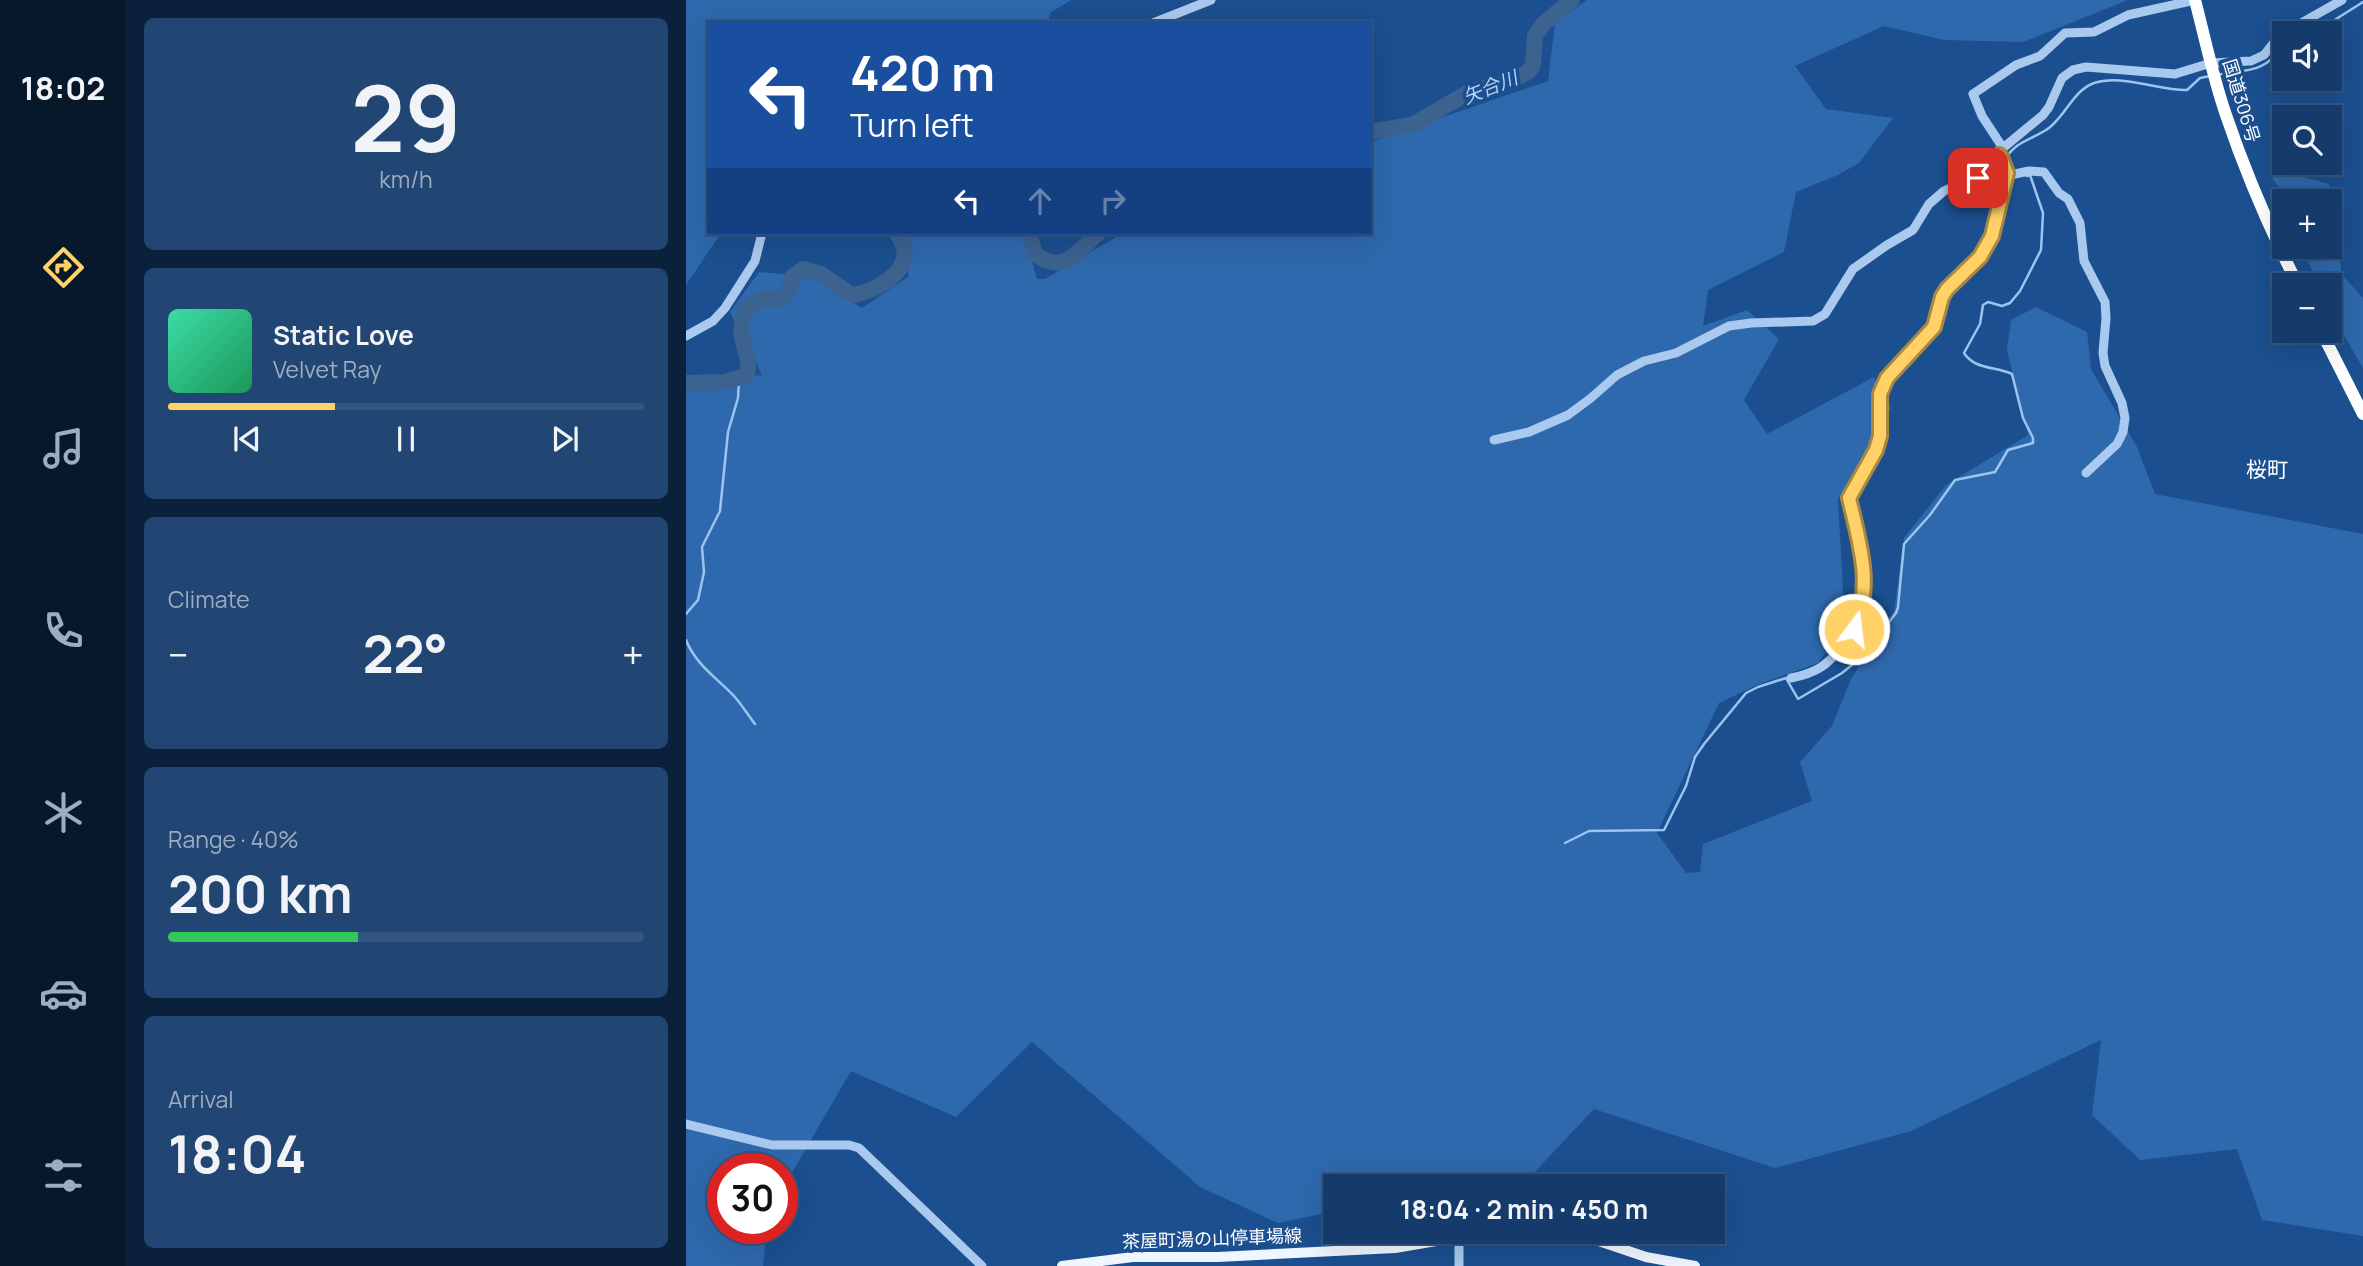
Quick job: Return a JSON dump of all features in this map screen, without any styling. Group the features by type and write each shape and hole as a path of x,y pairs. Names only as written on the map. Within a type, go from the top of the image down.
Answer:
{"highway":[{"name":"国道306号","path":"2197,1 2216,83 2245,169 2292,273"},
{"path":"2327,343 2363,414"}],"main road":[{"name":"茶屋町湯の山停車場線","path":"1062,1266 1133,1257 1218,1257 1395,1248 1419,1244"},
{"path":"1608,1244 1646,1257 1695,1266"}],"street":[{"path":"1158,21 1211,0"},
{"path":"1494,440 1529,432 1567,415 1617,375 1644,361 1676,352 1729,326 1813,321 1825,314 1853,269 1913,230 1928,204 1944,191 2004,165 2049,107 2062,78 2073,70 2086,67 2175,74 2211,65 2251,61 2264,55 2280,35 2342,0"},
{"path":"2086,473 2117,444 2123,432 2125,418 2122,403 2105,366 2105,302 2084,261 2080,223 2068,199 2059,193 2045,172 2036,170 2010,175 1973,94 2017,65 2040,56 2065,33 2094,32 2128,15 2197,1"},
{"path":"1791,678 1815,673 1838,652 1860,617 1863,603 1863,556 1849,498 1876,450 1880,436 1880,394 1887,378 1934,327 1942,297 1947,289 1980,257 1992,236 2004,165"},
{"path":"686,337 713,321 725,308 755,261 762,235"},
{"path":"686,1124 772,1145 849,1145 859,1148 982,1266"},
{"path":"1459,1266 1460,1244"}],"shaded area":[{"path":"686,0 1071,0 1050,13 1048,21 707,21 707,235 720,235 686,285"},
{"path":"1587,0 2128,0 2023,42 1944,40 1884,26 1795,66 1826,109 1893,118 1859,163 1838,175 1796,192 1784,252 1708,290 1703,326 1747,310 1779,339 1744,400 1767,434 1874,377 1891,408 1838,499 1845,625 1818,663 1757,685 1719,703 1657,833 1686,873 1700,872 1703,844 1812,801 1800,762 1832,726 1851,679 1894,611 1904,538 1946,485 2028,435 2007,350 2011,320 2036,307 2087,332 2091,369 2137,447 2155,494 2363,534 2363,1236 2262,1220 2237,1149 2140,1160 2092,1115 2101,1040 1911,1131 1775,1168 1594,1109 1533,1174 1323,1174 1323,1214 1278,1223 1200,1187 1032,1042 956,1117 851,1071 798,1162 798,1153 707,1153 707,1244 765,1244 763,1266 686,1266 686,384 762,375 730,312 759,272 810,276 862,308 908,277 909,235 1025,235 1037,279 1045,279 1120,235 1372,235 1372,141 1548,81 1555,23"},
{"path":"2273,175 2296,175 2329,184 2330,189 2282,189 2273,180"},
{"path":"2306,259 2340,259 2342,273 2314,273"},
{"path":"2342,275 2363,298 2363,368 2342,332"}],"waterway":[{"name":"矢合川","path":"1372,132 1414,124 1469,92 1511,81 1528,72 1533,65 1535,36 1543,24 1572,0"},
{"path":"2333,21 2363,2"},
{"path":"2216,75 2254,69 2272,59"},
{"path":"2005,159 2020,144 2049,128 2077,95 2091,84 2117,80 2187,90 2200,78 2210,76"},
{"path":"2001,164 1996,177 2003,178"},
{"path":"1565,843 1589,831 1664,830 1686,786 1695,757 1746,693 1786,678 1798,699 1842,673 1863,656 1896,613 1904,544 1930,515 1955,480 1995,472 2008,450 2033,443 2023,418 2012,374 1980,365 1964,353 1980,324 1983,305 1988,302 2002,306 2010,303 2020,291 2041,250 2043,213 2030,175 2027,176"},
{"name":"矢合川","path":"686,383 725,382 747,375 748,366 742,336 747,307 764,298 783,298 789,290 792,277 803,269 821,274 852,295 870,290 888,280 901,266 904,258 898,235"},
{"name":"矢合川","path":"1030,235 1035,254 1054,263 1070,258 1096,235"},
{"path":"686,614 698,600 704,572 702,547 720,511 728,432 738,398 739,379"},
{"path":"686,640 701,664 734,696 755,724"}],"district":[{"name":"桜町","path":"2267,470"}],"route":[{"path":"1854,629 1863,603 1863,556 1849,498 1876,450 1880,436 1880,394 1887,378 1926,338 1934,327 1942,297 1947,289 1980,257 1992,236 2007,173 2001,157 1999,155 1986,174 1978,178"}]}
